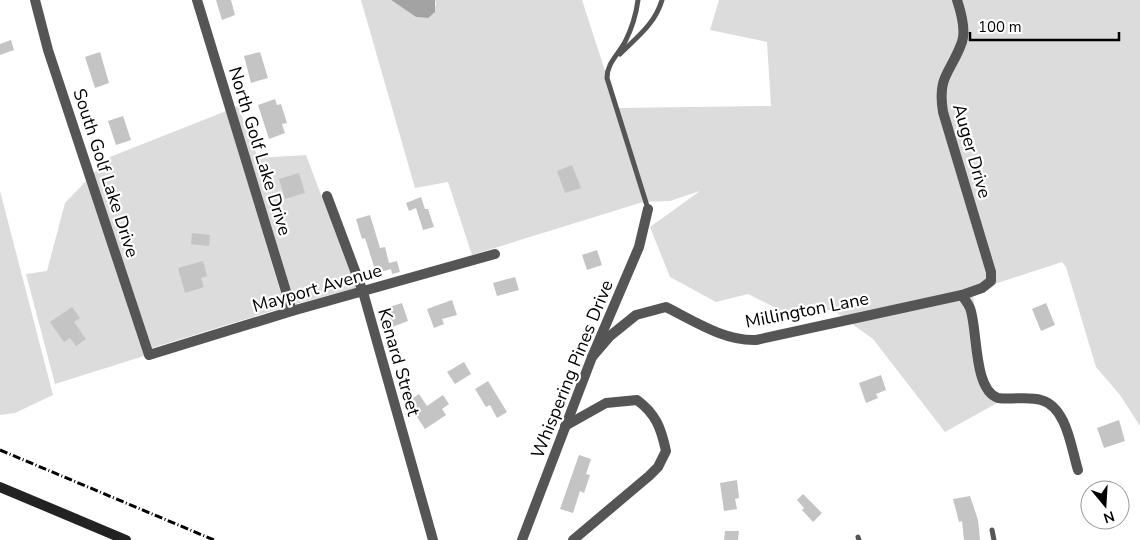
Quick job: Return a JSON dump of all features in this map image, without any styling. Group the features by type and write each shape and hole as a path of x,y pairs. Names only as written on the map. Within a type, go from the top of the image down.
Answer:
{"street":[{"name":"South Golf Lake Drive","path":"35,0 52,59 149,355"},
{"name":"North Golf Lake Drive","path":"197,0 292,311"},
{"name":"Auger Drive","path":"957,0 962,16 962,41 945,74 940,93 942,112 991,272 991,281 982,288 962,295"},
{"name":"Kenard Street","path":"327,196 363,292 432,540"},
{"name":"Whispering Pines Drive","path":"522,540 592,357 639,247 648,209"},
{"name":"Mayport Avenue","path":"149,355 292,311 495,254"},
{"name":"Millington Lane","path":"592,357 610,336 636,315 666,307 723,335 743,340 756,340 962,295"},
{"path":"962,295 970,309 982,377 986,389 998,398 1040,399 1051,405 1061,416 1078,470"},
{"path":"565,426 606,403 637,400 646,407 661,427 666,451 658,467 649,476 573,540"},
{"path":"0,487 126,540"}],"lane":[{"path":"638,0 636,19 607,70 607,78 648,209"},
{"path":"612,61 646,29 658,13 662,0"},
{"path":"992,530 994,540"}],"shaded area":[{"path":"361,0 391,0 416,17 428,18 436,4 435,0 582,0 617,108 771,106 767,42 710,30 719,0 1140,0 1140,426 1120,395 1096,367 1066,267 1062,262 973,291 978,361 997,403 945,432 873,339 833,310 780,310 748,294 716,302 670,277 650,227 700,191 670,201 643,202 472,255 448,182 415,188"},
{"path":"391,0 435,0 435,12 428,18 416,17"},
{"path":"238,106 258,158 306,155 356,288 295,304 235,107"},
{"path":"226,111 285,307 152,348 94,173 110,157"},
{"path":"86,181 144,356 55,384 26,274 47,271 65,203"},
{"path":"0,191 53,395 15,413 0,415"}],"building":[{"path":"216,0 231,0 235,15 222,20"},
{"path":"11,40 14,50 0,55 0,44"},
{"path":"100,52 109,83 95,88 85,57"},
{"path":"260,52 268,78 251,83 244,56"},
{"path":"275,99 277,105 281,104 287,123 282,124 285,133 269,139 258,105"},
{"path":"123,116 131,140 116,145 108,121"},
{"path":"572,165 581,188 565,193 557,171"},
{"path":"299,173 305,193 285,199 279,179"},
{"path":"421,197 425,209 428,209 434,227 423,230 416,208 409,211 406,203"},
{"path":"370,215 380,248 385,247 389,263 397,261 400,272 392,274 391,269 376,273 365,238 362,239 356,219"},
{"path":"192,233 210,235 209,246 191,244"},
{"path":"597,250 602,265 587,270 582,255"},
{"path":"203,261 207,276 201,278 204,287 185,293 178,268"},
{"path":"515,277 519,290 497,296 493,283"},
{"path":"452,300 457,315 442,319 444,324 434,328 427,309"},
{"path":"402,303 408,321 392,327 386,308"},
{"path":"1046,303 1055,325 1041,331 1032,309"},
{"path":"72,307 80,318 74,322 86,339 76,346 70,338 64,342 50,322"},
{"path":"464,362 471,374 455,384 447,372"},
{"path":"881,375 886,390 876,394 878,398 866,403 859,383"},
{"path":"488,381 507,412 497,418 490,405 486,407 475,389"},
{"path":"419,394 427,406 443,395 449,404 442,409 446,415 425,429 407,402"},
{"path":"1119,420 1125,441 1104,448 1097,428"},
{"path":"579,455 591,459 586,474 590,475 584,493 580,491 573,513 560,509"},
{"path":"737,480 739,498 735,499 737,509 724,511 720,483"},
{"path":"803,494 822,513 813,522 802,510 804,508 797,500"},
{"path":"970,496 978,520 980,540 964,540 962,521 959,522 953,499"},
{"path":"725,531 739,531 738,540 724,540"}],"railway":[{"path":"0,450 214,540"}]}
